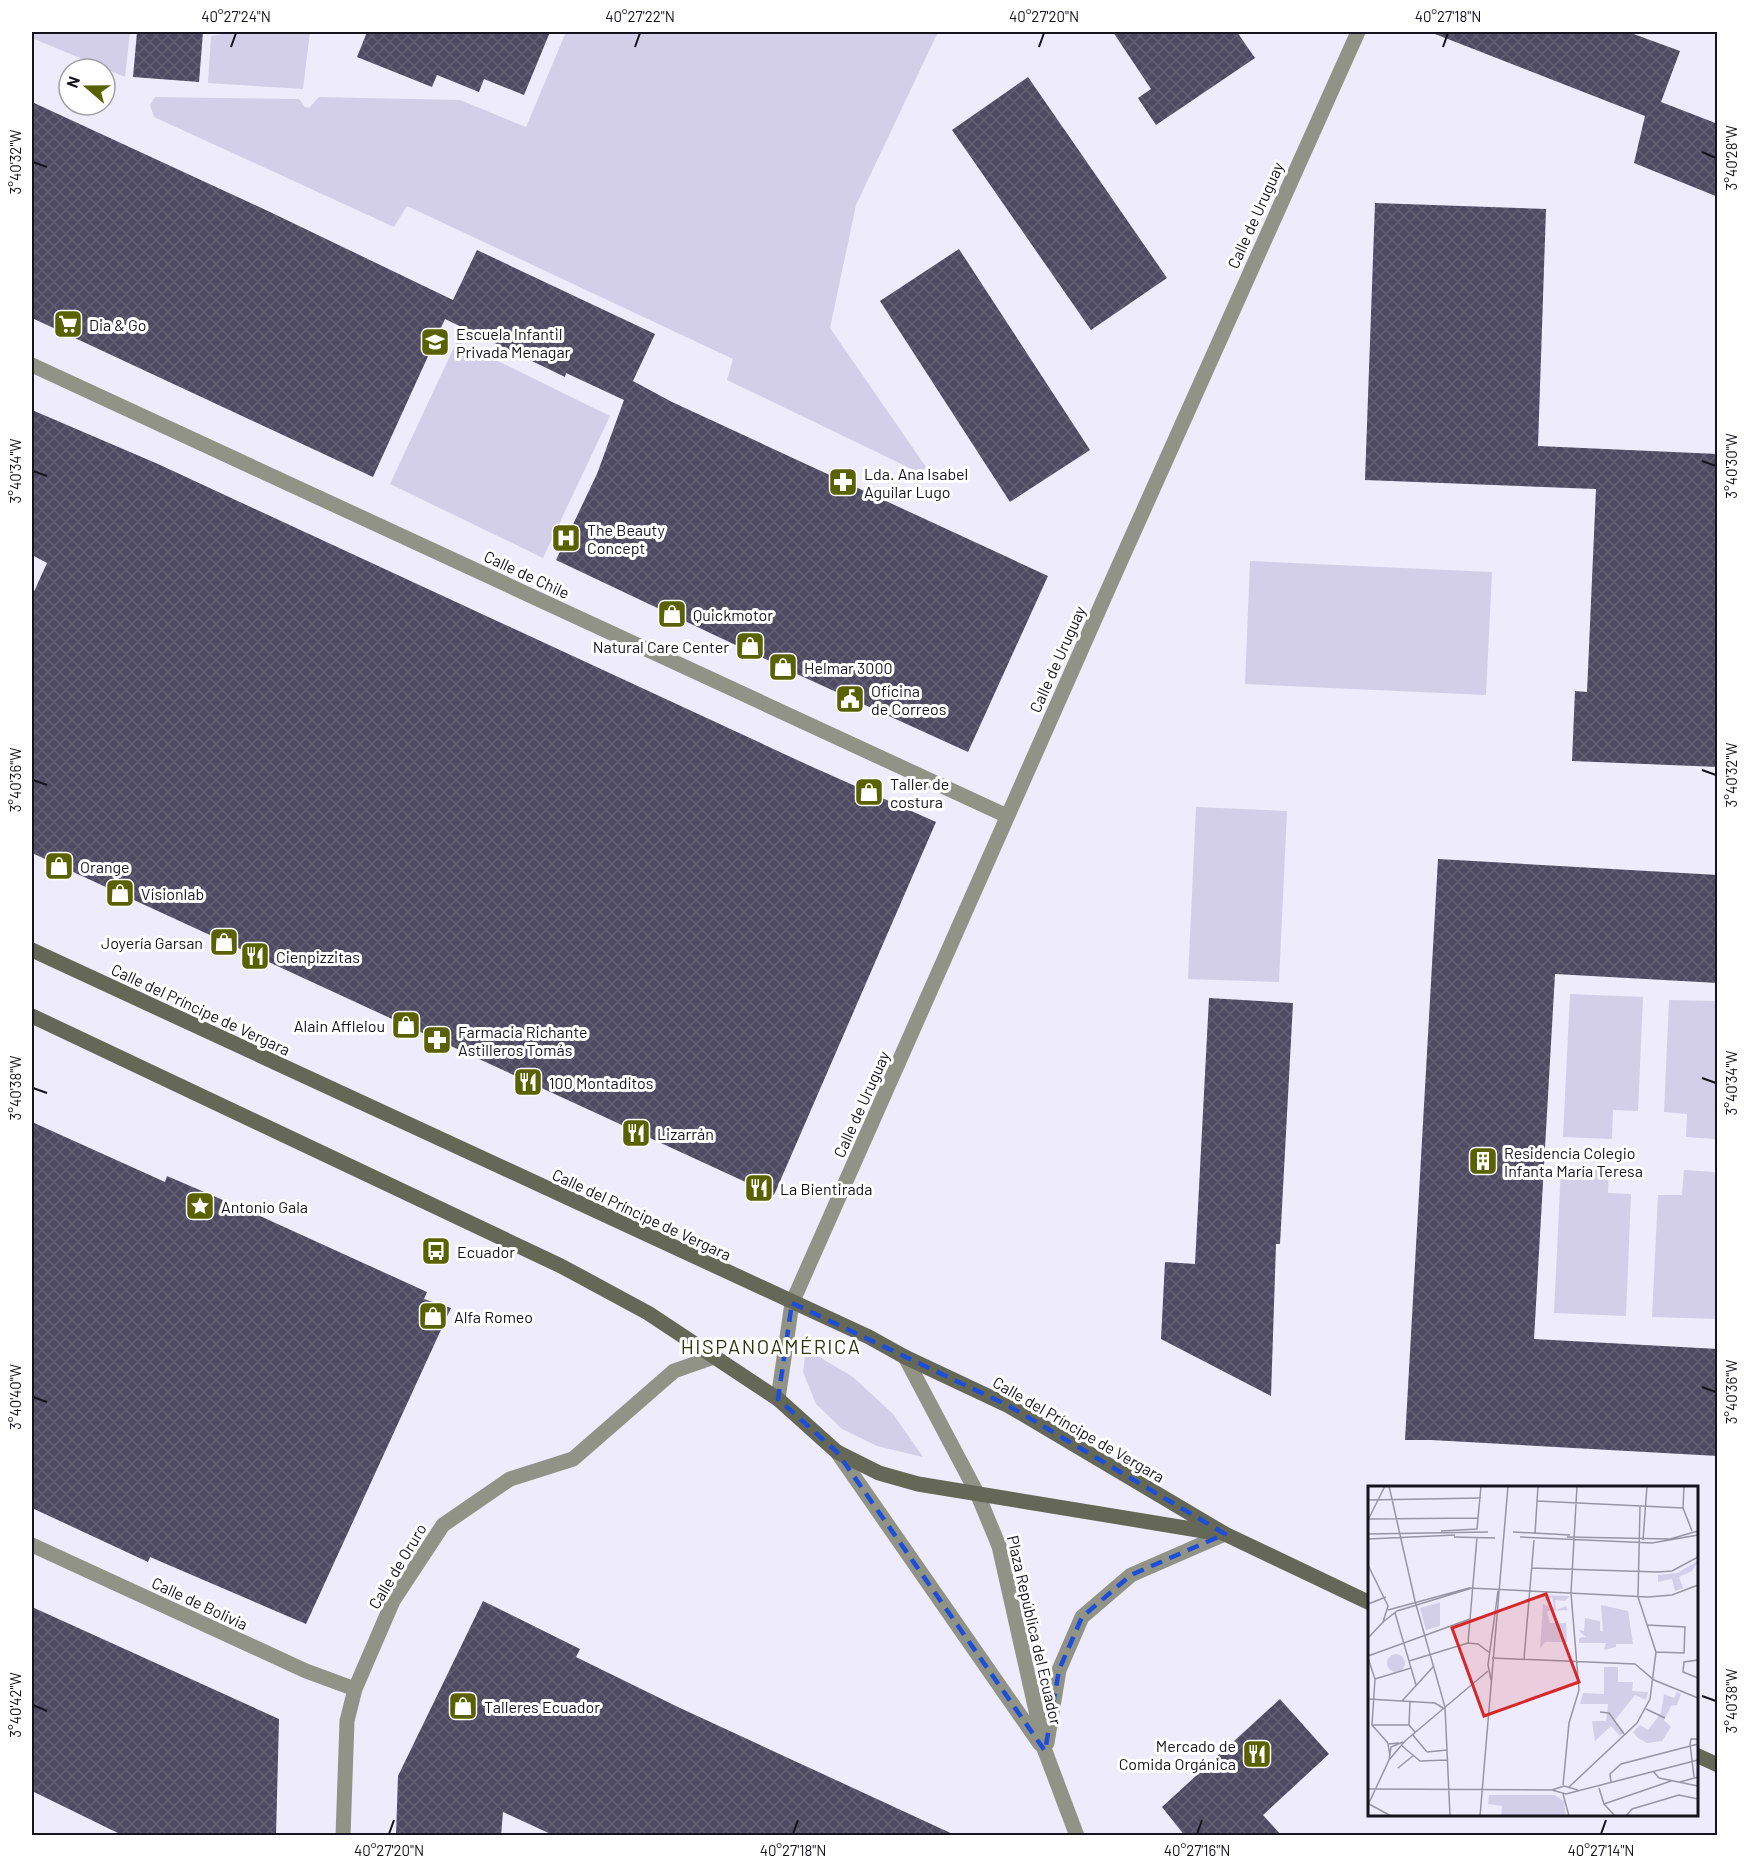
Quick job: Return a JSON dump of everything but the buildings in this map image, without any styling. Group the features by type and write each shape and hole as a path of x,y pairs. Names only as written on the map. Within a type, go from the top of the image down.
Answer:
{"main road":[{"name":"Calle del Príncipe de Vergara","path":"32,950 869,1337 905,1357 1009,1406 1225,1534 1368,1602"},
{"name":"Calle del Príncipe de Vergara","path":"32,1016 539,1256 648,1313 778,1399 837,1452 879,1473 918,1484 1225,1534"},
{"path":"1698,1756 1718,1765"}],"street":[{"name":"Calle de Uruguay","path":"792,1303 1358,32"},
{"name":"Calle de Chile","path":"32,365 1008,816"},
{"path":"778,1399 792,1303"},
{"name":"Calle de Oruro","path":"343,1836 347,1721 355,1689 393,1601 443,1525 510,1479 573,1459 674,1371 714,1357"},
{"name":"Plaza República del Ecuador","path":"905,1357 977,1493 999,1546 1045,1751"},
{"name":"Plaza República del Ecuador","path":"837,1452 1045,1751"},
{"name":"Plaza República del Ecuador","path":"1045,1751 1059,1670 1082,1617 1131,1575 1225,1534"},
{"name":"Calle de Bolivia","path":"32,1545 306,1671 355,1689"},
{"path":"1045,1751 1077,1836"}],"highlighted area":[{"path":"792,1303 1009,1406 1225,1534 1131,1575 1082,1617 1059,1670 1045,1751 837,1452 778,1399"}],"shaded area":[{"path":"32,32 130,32 125,77 117,74 117,57 77,57 32,38"},
{"path":"235,32 310,32 303,89 208,83 211,36"},
{"path":"566,32 938,32 856,205 830,328 926,467 920,473 727,380 733,359 407,206 394,227 154,117 150,105 155,97 299,99 305,107 309,108 319,97 460,100 526,127"},
{"path":"457,341 610,416 543,558 390,484"},
{"path":"1250,561 1492,572 1486,695 1245,684"},
{"path":"1196,807 1287,811 1279,982 1188,979"},
{"path":"1570,994 1643,997 1638,1111 1613,1110 1612,1139 1563,1137"},
{"path":"1669,1000 1717,1001 1718,1131 1715,1139 1686,1137 1687,1114 1664,1112"},
{"path":"1561,1167 1609,1169 1608,1193 1631,1194 1626,1316 1554,1313"},
{"path":"1684,1170 1714,1172 1717,1184 1717,1319 1652,1317 1658,1195 1682,1195"},
{"path":"806,1349 853,1377 893,1414 923,1457 877,1446 842,1429 816,1404 803,1372"}],"place":[{"name":"Dia & Go","path":"68,324"},
{"name":"Escuela Infantil Privada Menagar","path":"435,342"},
{"name":"Lda. Ana Isabel Aguilar Lugo","path":"843,482"},
{"name":"The Beauty Concept","path":"566,538"},
{"name":"Quickmotor","path":"672,614"},
{"name":"Natural Care Center","path":"750,646"},
{"name":"Helmar 3000","path":"783,667"},
{"name":"Oficina de Correos","path":"850,699"},
{"name":"Taller de costura","path":"869,792"},
{"name":"Orange","path":"59,866"},
{"name":"Visionlab","path":"120,893"},
{"name":"Joyería Garsan","path":"224,942"},
{"name":"Cienpizzitas","path":"255,956"},
{"name":"Alain Afflelou","path":"406,1025"},
{"name":"Farmacia Richante Astilleros Tomás","path":"437,1040"},
{"name":"100 Montaditos","path":"528,1082"},
{"name":"Lizarrán","path":"636,1133"},
{"name":"Residencia Colegio Infanta María Teresa","path":"1483,1161"},
{"name":"La Bientirada","path":"759,1188"},
{"name":"Antonio Gala","path":"200,1206"},
{"name":"Ecuador","path":"436,1251"},
{"name":"Alfa Romeo","path":"433,1316"},
{"name":"Talleres Ecuador","path":"463,1706"},
{"name":"Mercado de Comida Orgánica","path":"1257,1754"}],"district":[{"name":"HISPANOAMÉRICA","path":"771,1346"}]}
